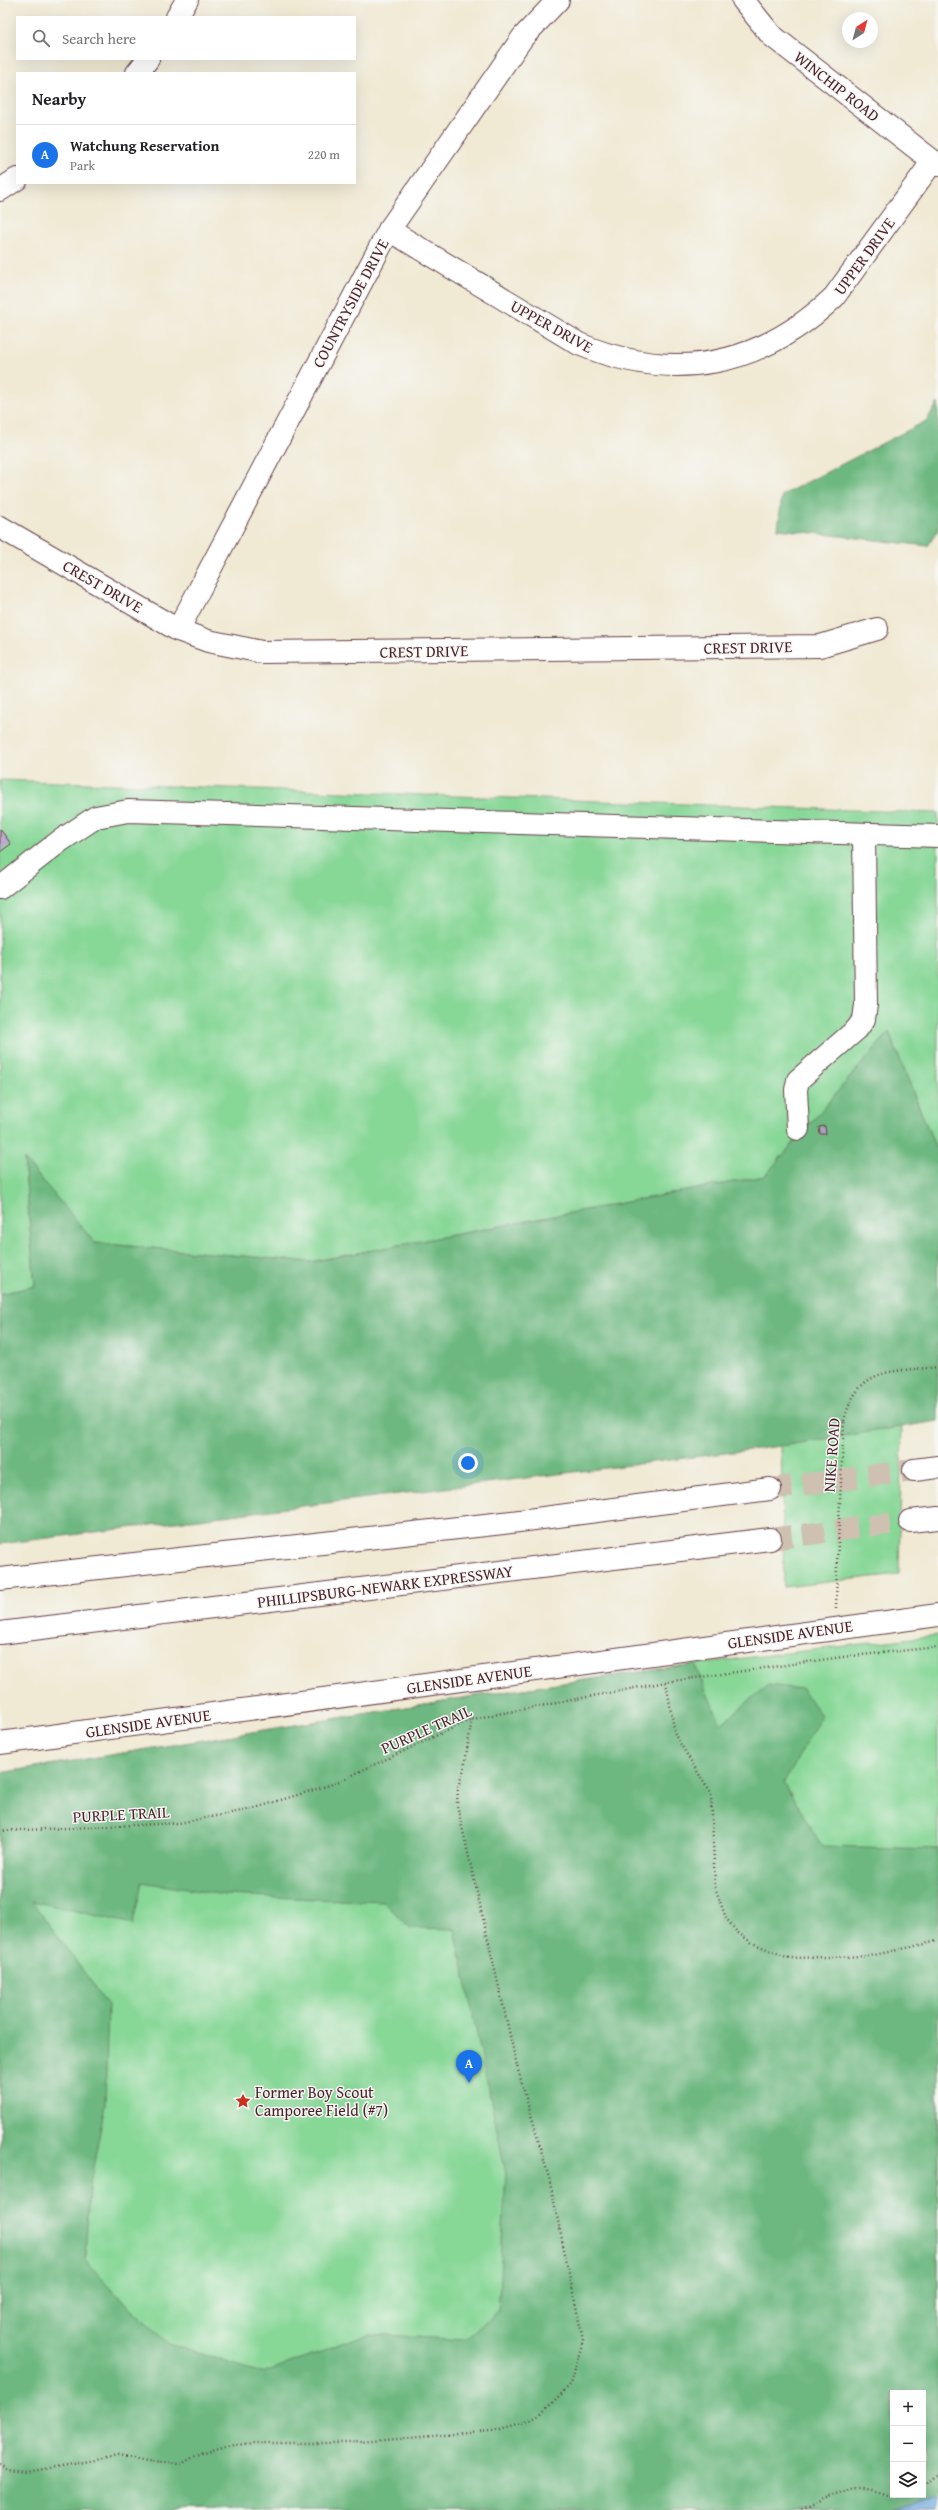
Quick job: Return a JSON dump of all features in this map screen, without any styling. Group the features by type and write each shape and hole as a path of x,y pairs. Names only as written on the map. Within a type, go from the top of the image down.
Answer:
{"main road":[{"path":"178,16 187,0"},
{"name":"COUNTRYSIDE DRIVE","path":"178,630 389,230 523,37 558,0"},
{"name":"WINCHIP ROAD","path":"743,0 771,35 936,163"},
{"path":"138,72 147,60"},
{"name":"UPPER DRIVE","path":"389,230 579,344 600,353 644,364 675,366 713,362 757,350 778,340 816,314 834,298 936,163"},
{"path":"0,190 16,180"},
{"name":"CREST DRIVE","path":"0,527 178,630 208,641 262,652 820,646 877,629"},
{"path":"0,888 60,841 96,818 128,811 938,836"},
{"path":"798,1129 796,1090 798,1080 857,1029 864,1019 866,1005 864,834"},
{"path":"914,1470 938,1467"},
{"path":"0,1579 503,1523 770,1489"},
{"path":"910,1521 938,1518"},
{"name":"PHILLIPSBURG-NEWARK EXPRESSWAY","path":"0,1633 770,1538"},
{"name":"GLENSIDE AVENUE","path":"0,1743 938,1615"}],"path":[{"name":"NIKE ROAD","path":"835,1628 844,1421 848,1403 855,1391 872,1377 883,1373 938,1367"},
{"name":"PURPLE TRAIL","path":"0,1831 179,1823 252,1808 333,1784 472,1719 666,1682 842,1657 938,1647"},
{"path":"666,1682 675,1735 711,1794 715,1887 726,1918 736,1932 752,1943 789,1958 870,1956 938,1941"},
{"path":"0,2465 9,2470 28,2472 118,2456 147,2462 181,2464 201,2453 227,2446 254,2442 349,2443 492,2431 526,2422 541,2414 571,2384 583,2340 549,2178 518,2070 457,1805 458,1787 464,1769 472,1719"},
{"path":"926,2483 938,2473"},
{"path":"801,2510 818,2500 848,2490 867,2488 890,2494"}],"green space":[{"path":"938,403 938,530 928,546 778,529 782,495 926,421"},
{"path":"0,780 938,813 938,1154 889,1032 765,1176 310,1262 95,1243 24,1159 35,1286 0,1294"},
{"path":"889,1032 938,1154 938,1421 781,1446 0,1544 0,1294 35,1286 24,1159 95,1243 310,1262 765,1176"},
{"path":"902,1425 899,1574 784,1587 781,1446"},
{"path":"938,1635 938,2510 0,2510 0,1773 462,1698 694,1664"},
{"path":"694,1664 721,1724 768,1685 802,1689 821,1716 784,1783 822,1846 938,1849 938,2497 888,2510 0,2510 0,1773 462,1698","holes":["142,1882 225,1895 384,1902 410,1928 455,1929 506,2174 498,2310 465,2340 370,2334 262,2373 169,2344 126,2305 85,2260 89,2189 105,2105 108,2005 32,1901 133,1924"]}],"water":[{"path":"938,2497 938,2510 888,2510"}],"building":[{"path":"0,829 11,844 0,852"},
{"path":"825,1126 826,1134 820,1134 819,1127"}],"tunnel":[{"path":"770,1489 914,1470"},
{"path":"770,1539 910,1521"}],"place":[{"name":"Watchung Reservation","path":"469,2083"},
{"name":"Former Boy Scout Camporee Field (#7)","path":"243,2101"}]}
